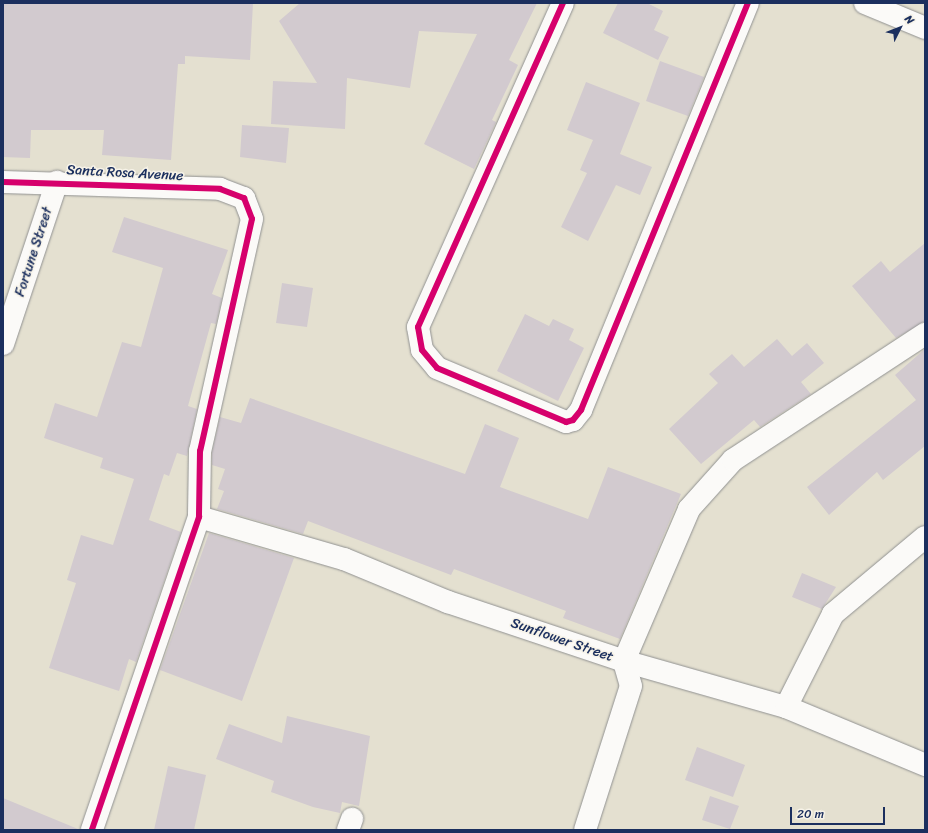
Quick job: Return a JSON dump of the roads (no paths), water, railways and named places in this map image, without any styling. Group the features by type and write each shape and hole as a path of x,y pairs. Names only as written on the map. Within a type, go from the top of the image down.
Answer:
{"street":[{"path":"563,3 418,327 422,350 437,368 566,422 573,420 581,410 748,3"},
{"path":"865,3 925,28"},
{"name":"Santa Rosa Avenue","path":"3,182 57,182 220,189 244,198 252,220 200,452 199,517"},
{"name":"Fortune Street","path":"3,344 57,182"},
{"path":"585,830 631,686 624,661 689,509 733,460 925,334"},
{"path":"92,830 199,517"},
{"name":"Sunflower Street","path":"199,517 344,559 448,602 624,661 786,707 925,765"},
{"path":"786,707 833,614 925,537"}]}
